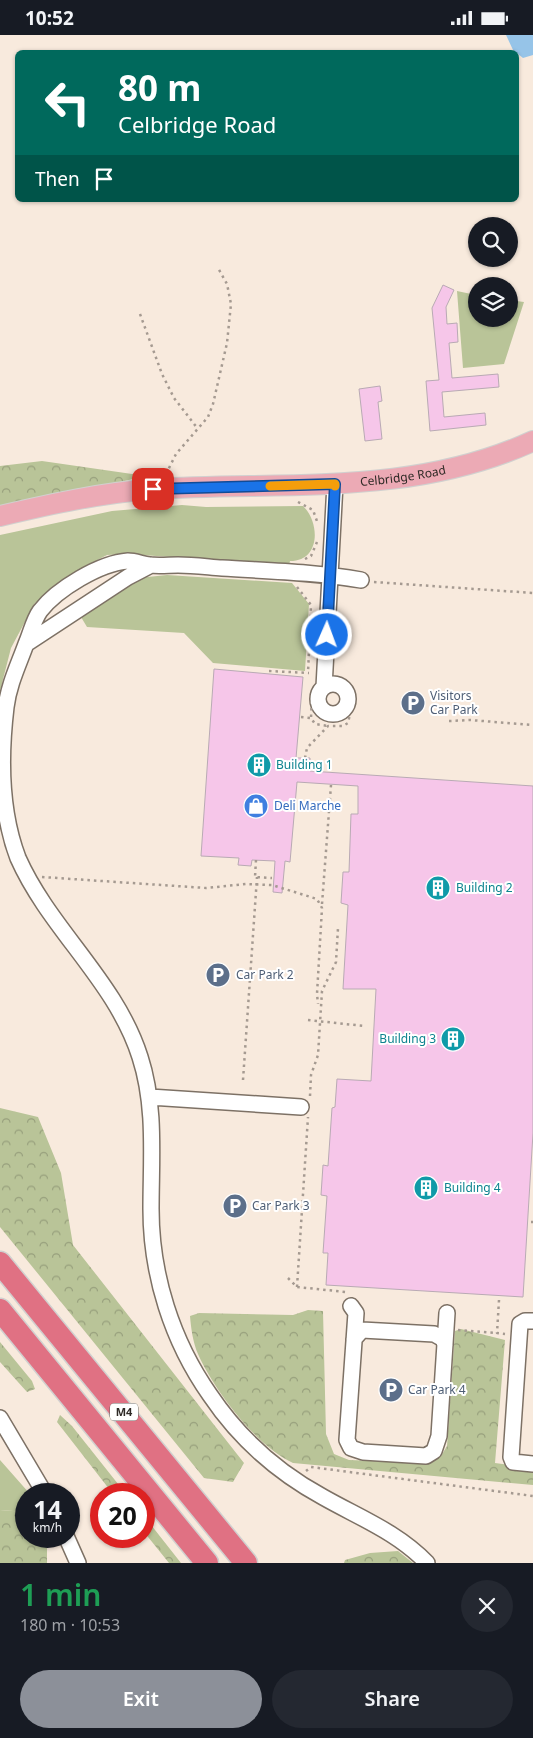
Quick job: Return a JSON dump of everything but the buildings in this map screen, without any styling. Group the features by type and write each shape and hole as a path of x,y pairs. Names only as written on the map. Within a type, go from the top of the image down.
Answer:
{"highway":[{"name":"M4","path":"0,1263 246,1563"},
{"name":"M4","path":"0,1310 207,1563"}],"main road":[{"name":"Celbridge Road","path":"0,516 108,493 153,489 335,484 405,479 487,460 533,441"}],"street":[{"path":"318,689 335,484"},
{"path":"361,579 328,574 151,565 129,561 103,567 86,575 44,606 37,614 15,669 8,696 1,765 8,825 13,846 29,881 111,996 130,1029 144,1068 150,1097 154,1253 163,1295 173,1328 194,1371 221,1411 251,1445 296,1481 393,1534 427,1563"},
{"path":"26,644 128,577 151,565"},
{"path":"150,1097 301,1107"},
{"path":"349,1302 356,1313 347,1440 348,1445 354,1451 363,1453 426,1456 434,1451 437,1445 447,1313"},
{"path":"354,1339 362,1330 434,1335 443,1339 445,1345"},
{"path":"527,1330 511,1457 513,1462 533,1464"},
{"path":"0,1418 38,1483"},
{"path":"71,1548 78,1563"}],"path":[{"path":"153,489 168,471 176,454 208,417 213,404 227,343 231,304 227,284 218,268"},
{"path":"140,314 162,374 174,398 198,429"},
{"path":"296,501 304,503 313,510 318,523 318,532"},
{"path":"308,673 311,605 297,586 296,572 297,564 311,555 318,540"},
{"path":"361,579 533,593"},
{"path":"269,671 313,673"},
{"path":"318,689 311,718 315,724 343,726 348,723 350,714"},
{"path":"301,717 311,718"},
{"path":"449,721 470,720 533,725"},
{"path":"305,758 307,748 328,726"},
{"path":"318,1004 322,908 331,785"},
{"path":"243,1079 257,885 257,877 255,877 256,860"},
{"path":"29,881 36,877 215,889 236,884 272,885 317,899 322,908"},
{"path":"257,877 272,878"},
{"path":"308,1020 364,1026"},
{"path":"288,1278 297,1287 346,1292 349,1302"},
{"path":"497,1333 499,1300"},
{"path":"453,1330 497,1333 527,1330"},
{"path":"296,1481 311,1467 533,1496"}],"green space":[{"path":"457,291 468,293 468,327 516,327 504,364 463,368"},
{"path":"518,301 524,302 518,321"},
{"path":"42,461 146,476 0,510 0,466"},
{"path":"182,505 206,507 303,506 309,513 315,530 312,548 308,555 290,561 289,565 127,554 107,555 80,569 35,603 11,648 0,691 0,535 112,511"},
{"path":"167,575 292,583 309,604 305,671 213,663 184,633 87,627 81,617 138,578"},
{"path":"0,1108 38,1117 61,1173 73,1245 244,1463 233,1482 204,1478 0,1227"},
{"path":"308,1310 323,1311 326,1434 334,1454 349,1460 430,1463 441,1456 447,1446 455,1331 461,1329 505,1340 495,1463 533,1468 533,1485 293,1463 279,1455 251,1431 214,1384 196,1350 190,1316 199,1313 293,1315"},
{"path":"0,1342 32,1381 35,1389 27,1392 0,1362"},
{"path":"60,1415 72,1426 117,1483 104,1483 57,1422"},
{"path":"0,1460 20,1483 15,1483 15,1511 0,1510"},
{"path":"0,1510 15,1511 15,1548 47,1548 47,1563 0,1563"},
{"path":"155,1530 181,1563 169,1563 155,1546"},
{"path":"398,1551 413,1563 344,1563 345,1560 370,1553"}],"water":[{"path":"506,35 533,35 533,55 523,58 519,55 519,50 513,50"}],"slow traffic":[{"path":"270,486 335,484 335,486"}],"place":[{"name":"Visitors Car Park","path":"413,703"},
{"name":"Building 1","path":"259,765"},
{"name":"Deli Marche","path":"256,806"},
{"name":"Building 2","path":"438,888"},
{"name":"Car Park 2","path":"218,975"},
{"name":"Building 3","path":"453,1039"},
{"name":"Building 4","path":"426,1188"},
{"name":"Car Park 3","path":"235,1206"},
{"name":"Car Park 4","path":"391,1390"}],"route":[{"path":"153,489 335,484 328,574 327,635"}]}
